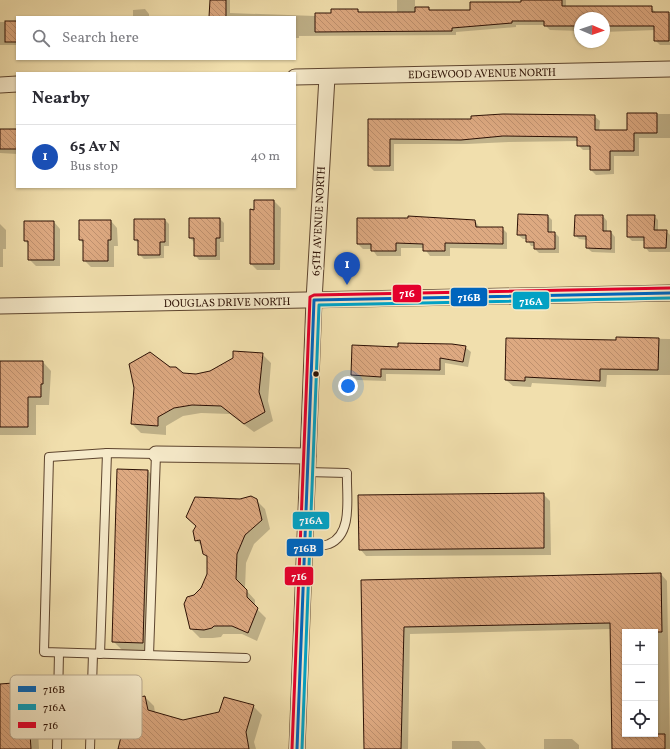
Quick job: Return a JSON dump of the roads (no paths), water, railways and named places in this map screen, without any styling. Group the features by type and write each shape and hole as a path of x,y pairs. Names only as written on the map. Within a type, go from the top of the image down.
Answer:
{"street":[{"name":"EDGEWOOD AVENUE NORTH","path":"296,77 670,69"},
{"name":"65TH AVENUE NORTH","path":"297,749 314,300 327,77"},
{"path":"0,85 16,84"},
{"name":"DOUGLAS DRIVE NORTH","path":"0,306 670,293"},
{"path":"156,454 308,456"}],"lane":[{"path":"95,675 107,453"},
{"path":"149,654 156,454 107,453 49,457 44,652 246,658"},
{"path":"304,545 328,545 342,534 346,523 347,473 307,472"},
{"path":"59,653 59,675"},
{"path":"57,739 57,749"},
{"path":"90,749 91,739"}],"place":[{"name":"65 Av N","path":"347,285"}]}
